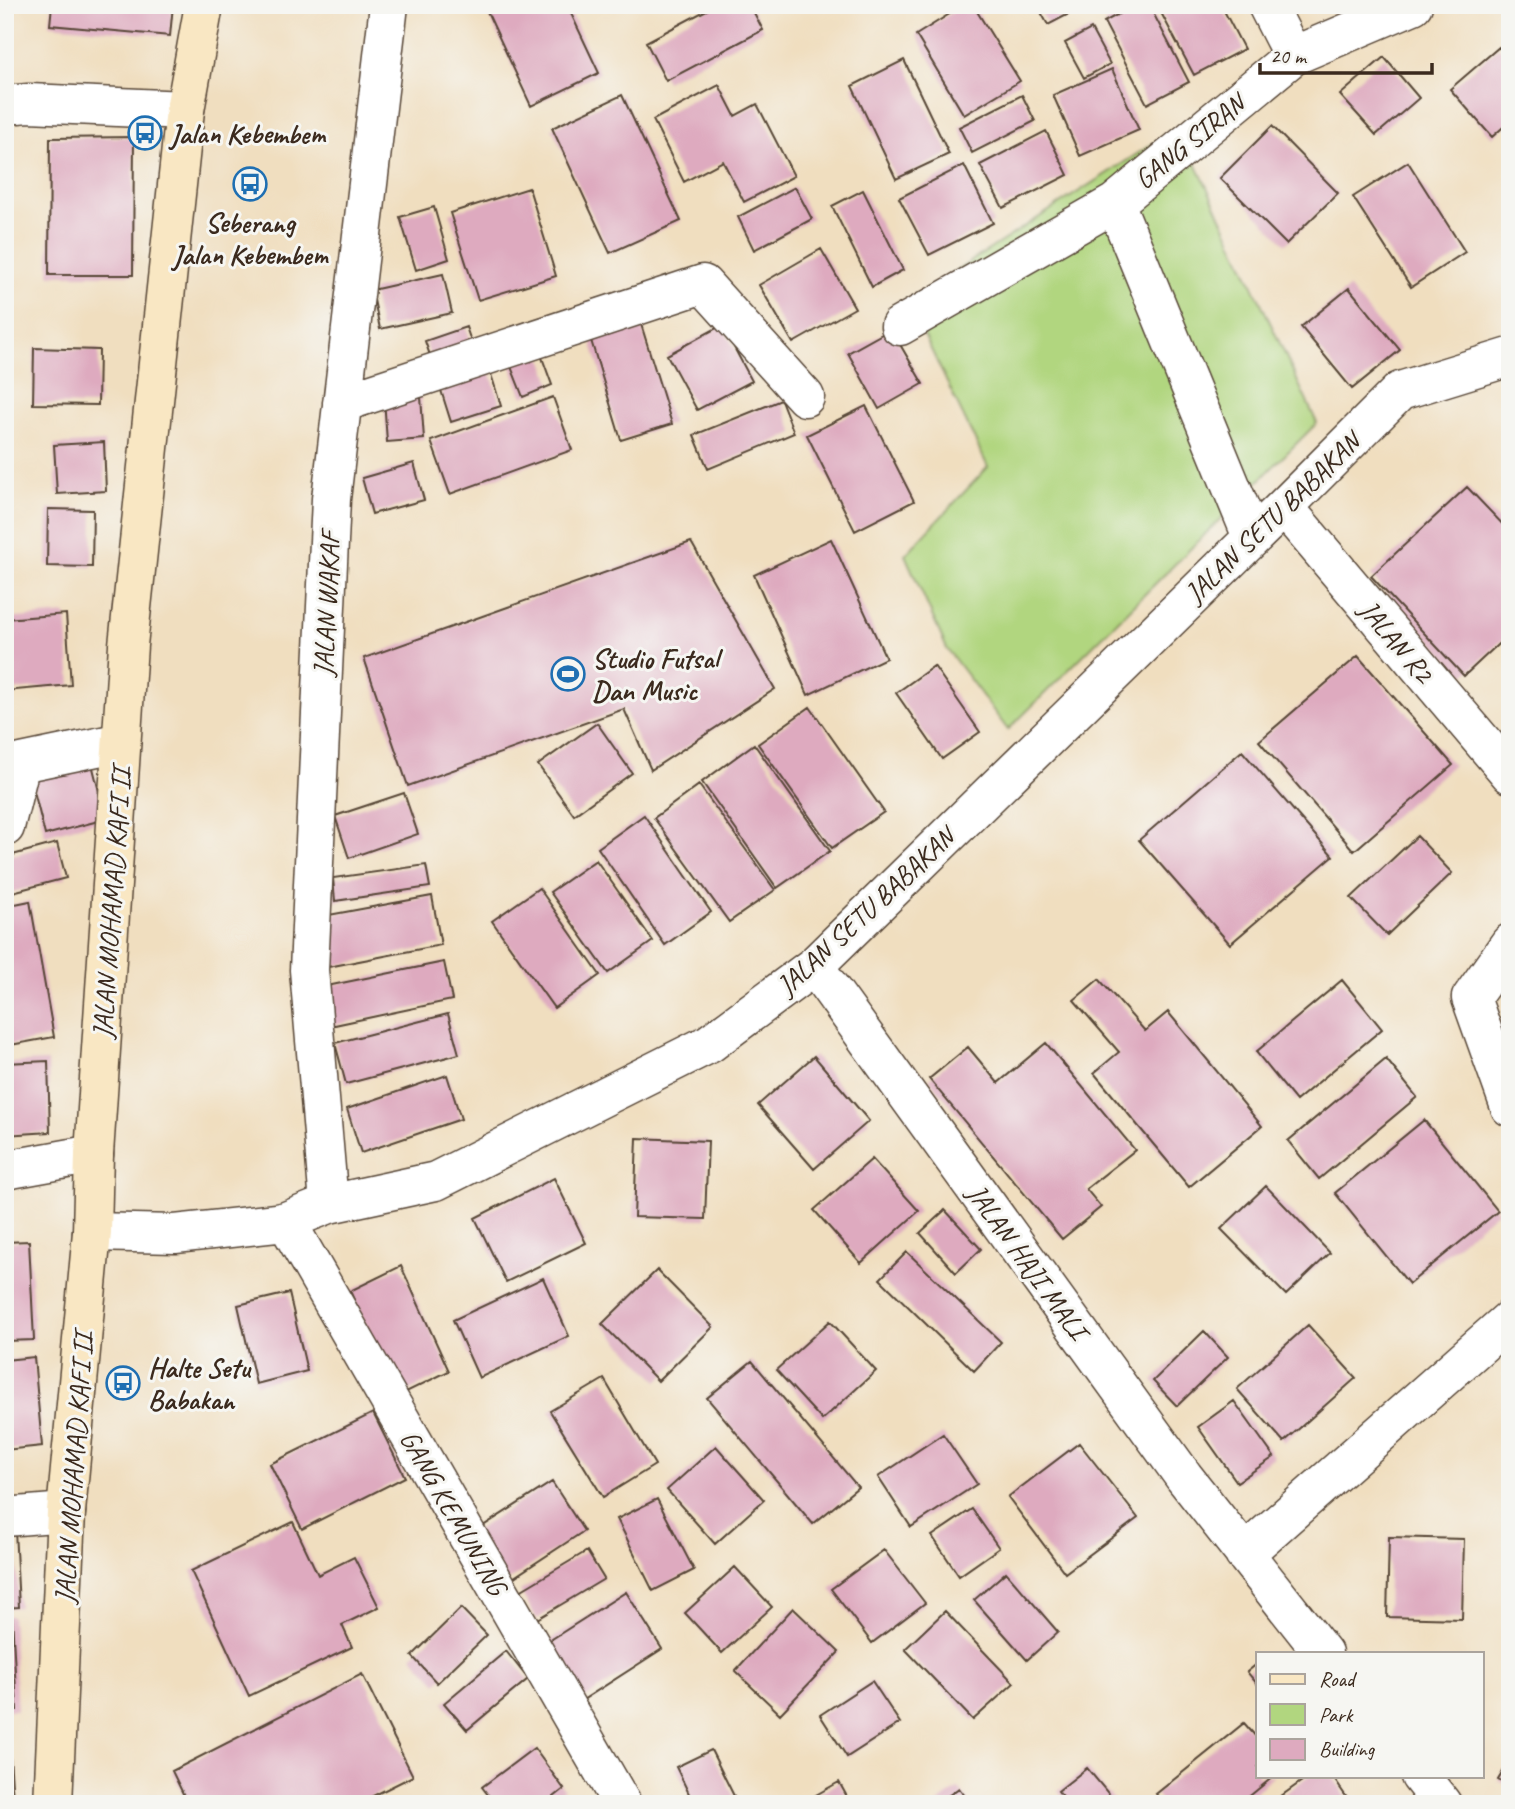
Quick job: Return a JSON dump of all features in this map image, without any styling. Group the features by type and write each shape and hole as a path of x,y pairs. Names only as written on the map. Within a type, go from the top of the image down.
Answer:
{"main road":[{"name":"JALAN MOHAMAD KAFI II","path":"53,1804 66,1512 92,1232 94,1154 128,645 185,110 204,5"}],"street":[{"name":"JALAN WAKAF","path":"329,1204 309,970 331,499 389,5"},
{"path":"1267,5 1293,56"},
{"name":"GANG SIRAN","path":"900,326 1115,203 1293,56 1413,5"},
{"path":"5,106 29,103 185,110"},
{"name":"GANG SIRAN","path":"1115,203 1252,537"},
{"path":"342,403 703,284 806,397"},
{"name":"JALAN SETU BABAKAN","path":"92,1232 175,1234 281,1222 329,1204 436,1181 709,1044 814,966 1400,391 1510,357"},
{"name":"JALAN R2","path":"1284,507 1510,774"},
{"path":"5,827 21,763 121,743"},
{"path":"1510,943 1471,998 1510,1107"},
{"name":"JALAN HAJI MALI","path":"814,966 1184,1477 1322,1652"},
{"path":"5,1170 94,1154"},
{"name":"GANG KEMUNING","path":"281,1222 622,1804"},
{"path":"1244,1554 1510,1319"},
{"path":"5,1517 66,1512"},
{"path":"1422,1778 1442,1804"}],"green space":[{"path":"1179,127 1317,423 1008,730 947,649 905,555 988,467 908,302"}],"building":[{"path":"52,5 173,5 170,36 50,25"},
{"path":"484,5 567,5 599,73 531,106"},
{"path":"716,5 750,5 763,30 666,81 646,42"},
{"path":"964,5 973,5 1020,81 964,115 916,35"},
{"path":"1037,5 1086,5 1048,25"},
{"path":"1135,5 1149,5 1189,82 1147,104 1104,22"},
{"path":"1221,5 1244,49 1194,75 1158,7"},
{"path":"1091,29 1110,64 1084,78 1065,43"},
{"path":"1499,47 1510,60 1510,121 1492,137 1450,89"},
{"path":"1384,57 1419,98 1376,135 1340,95"},
{"path":"904,60 949,154 896,179 852,86"},
{"path":"1112,69 1139,130 1080,156 1053,95"},
{"path":"719,85 735,116 757,104 794,176 744,202 723,161 684,182 653,120"},
{"path":"622,95 681,221 610,253 552,128"},
{"path":"1022,95 1035,121 972,153 959,127"},
{"path":"1272,126 1338,193 1286,244 1220,178"},
{"path":"1046,131 1068,175 1003,208 980,165"},
{"path":"134,137 133,275 49,275 50,138"},
{"path":"1408,162 1465,252 1411,287 1353,197"},
{"path":"964,165 993,223 929,255 899,198"},
{"path":"795,187 812,219 754,250 738,217"},
{"path":"529,188 556,276 478,300 450,213"},
{"path":"863,190 903,270 872,287 832,206"},
{"path":"434,207 449,259 416,270 400,217"},
{"path":"821,249 855,308 793,343 759,285"},
{"path":"443,274 452,313 380,329 372,290"},
{"path":"1349,288 1400,350 1352,389 1301,327"},
{"path":"640,321 672,424 621,440 590,337"},
{"path":"722,325 752,381 697,410 667,355"},
{"path":"466,327 473,347 432,361 425,341"},
{"path":"891,329 923,384 879,409 848,353"},
{"path":"34,348 99,350 98,405 33,404"},
{"path":"540,352 552,385 523,397 510,364"},
{"path":"489,368 501,406 451,422 439,384"},
{"path":"421,397 424,439 387,442 384,398"},
{"path":"553,397 572,450 450,494 431,441"},
{"path":"781,400 794,433 708,469 694,435"},
{"path":"866,406 914,501 855,531 807,435"},
{"path":"104,442 106,491 57,494 54,445"},
{"path":"414,463 424,500 372,514 362,478"},
{"path":"1467,487 1510,532 1510,633 1464,676 1371,576"},
{"path":"48,509 93,510 92,567 47,566"},
{"path":"831,539 886,658 808,695 754,575"},
{"name":"Studio Futsal Dan Music","path":"691,542 775,689 651,770 624,709 408,786 364,658"},
{"path":"66,614 71,685 5,691 5,619"},
{"path":"1358,656 1453,765 1354,851 1259,741"},
{"path":"934,666 980,732 942,759 896,693"},
{"path":"810,707 884,812 832,848 758,744"},
{"path":"597,723 632,773 574,815 538,765"},
{"path":"754,744 830,851 777,888 702,782"},
{"path":"1242,751 1333,856 1230,944 1139,840"},
{"path":"91,760 106,819 45,835 30,775"},
{"path":"699,785 775,890 729,922 654,818"},
{"path":"404,793 418,834 349,858 335,816"},
{"path":"644,815 711,912 665,945 598,848"},
{"path":"1417,836 1452,873 1387,935 1351,898"},
{"path":"57,843 66,878 5,894 5,857"},
{"path":"596,860 653,941 608,973 550,892"},
{"path":"426,865 430,887 335,901 333,878"},
{"path":"539,888 600,975 554,1008 492,921"},
{"path":"432,896 441,945 328,967 318,917"},
{"path":"30,901 54,1037 5,1046 5,906"},
{"path":"444,962 452,1000 330,1026 322,987"},
{"path":"1099,979 1145,1031 1168,1012 1262,1126 1189,1187 1094,1073 1119,1052 1074,1000"},
{"path":"1342,980 1382,1029 1296,1101 1256,1052"},
{"path":"448,1014 459,1054 346,1084 335,1043"},
{"path":"1046,1043 1135,1150 1086,1189 1101,1207 1062,1239 929,1079 968,1047 998,1083"},
{"path":"814,1056 869,1121 814,1169 758,1105"},
{"path":"1386,1059 1417,1097 1319,1179 1288,1141"},
{"path":"48,1061 50,1132 5,1135 5,1063"},
{"path":"447,1075 461,1119 361,1153 347,1109"},
{"path":"1424,1120 1498,1211 1409,1284 1335,1193"},
{"path":"637,1138 708,1141 705,1219 634,1217"},
{"path":"872,1159 919,1211 861,1263 814,1210"},
{"path":"554,1178 586,1243 506,1282 475,1218"},
{"path":"1266,1186 1330,1253 1286,1295 1221,1229"},
{"path":"945,1210 981,1249 956,1273 920,1233"},
{"path":"29,1241 34,1340 5,1341 5,1242"},
{"path":"907,1252 1001,1342 974,1371 880,1279"},
{"path":"401,1266 449,1371 398,1396 350,1291"},
{"path":"657,1270 713,1327 658,1381 602,1324"},
{"path":"543,1278 569,1336 479,1378 453,1320"},
{"path":"289,1293 307,1371 256,1384 238,1305"},
{"path":"830,1321 876,1371 822,1420 776,1370"},
{"path":"1308,1325 1356,1378 1284,1442 1237,1389"},
{"path":"1204,1331 1228,1357 1177,1406 1153,1381"},
{"path":"34,1357 42,1446 5,1450 5,1360"},
{"path":"752,1361 858,1487 813,1524 707,1398"},
{"path":"604,1379 655,1465 603,1497 550,1411"},
{"path":"1234,1401 1274,1457 1237,1482 1198,1427"},
{"path":"373,1413 405,1477 302,1529 270,1464"},
{"path":"943,1434 977,1484 911,1527 878,1477"},
{"path":"1079,1443 1138,1518 1065,1573 1008,1497"},
{"path":"716,1446 764,1500 715,1544 667,1490"},
{"path":"552,1482 584,1531 502,1585 469,1535"},
{"path":"657,1499 694,1570 653,1591 617,1519"},
{"path":"972,1509 999,1548 959,1576 932,1536"},
{"path":"293,1522 318,1575 354,1557 379,1607 342,1625 352,1647 249,1696 191,1571"},
{"path":"15,1530 19,1607 5,1608 5,1531"},
{"path":"1389,1537 1464,1539 1462,1619 1387,1617"},
{"path":"884,1550 925,1603 872,1643 831,1589"},
{"path":"587,1551 604,1579 537,1619 520,1591"},
{"path":"735,1567 772,1607 722,1653 685,1613"},
{"path":"1006,1572 1058,1632 1027,1660 974,1600"},
{"path":"626,1592 662,1649 578,1703 541,1646"},
{"path":"461,1608 487,1635 437,1683 412,1656"},
{"path":"793,1608 839,1652 780,1714 735,1671"},
{"path":"945,1611 1014,1683 973,1720 905,1649"},
{"path":"5,1616 12,1616 17,1710 5,1710"},
{"path":"506,1651 528,1679 467,1730 444,1703"},
{"path":"1256,1665 1256,1683 1247,1672"},
{"path":"362,1674 413,1776 357,1804 188,1804 172,1771"},
{"path":"872,1681 900,1723 847,1757 820,1715"},
{"path":"1244,1723 1256,1737 1256,1778 1272,1778 1240,1804 1164,1804 1156,1794"},
{"path":"9,1742 13,1800 5,1800 5,1743"},
{"path":"534,1748 564,1789 545,1804 495,1804 482,1787"},
{"path":"711,1750 738,1804 694,1804 676,1767"},
{"path":"1510,1760 1510,1787 1498,1780"},
{"path":"1087,1768 1117,1804 1068,1804 1058,1791"},
{"path":"1306,1778 1333,1778 1347,1798 1339,1804 1270,1804"},
{"path":"839,1782 851,1804 800,1804"},
{"path":"959,1788 971,1804 937,1804"}],"place":[{"name":"Jalan Kebembem","path":"145,133"},
{"name":"Seberang Jalan Kebembem","path":"250,184"},
{"name":"Studio Futsal Dan Music","path":"568,674"},
{"name":"Halte Setu Babakan","path":"123,1383"}]}
